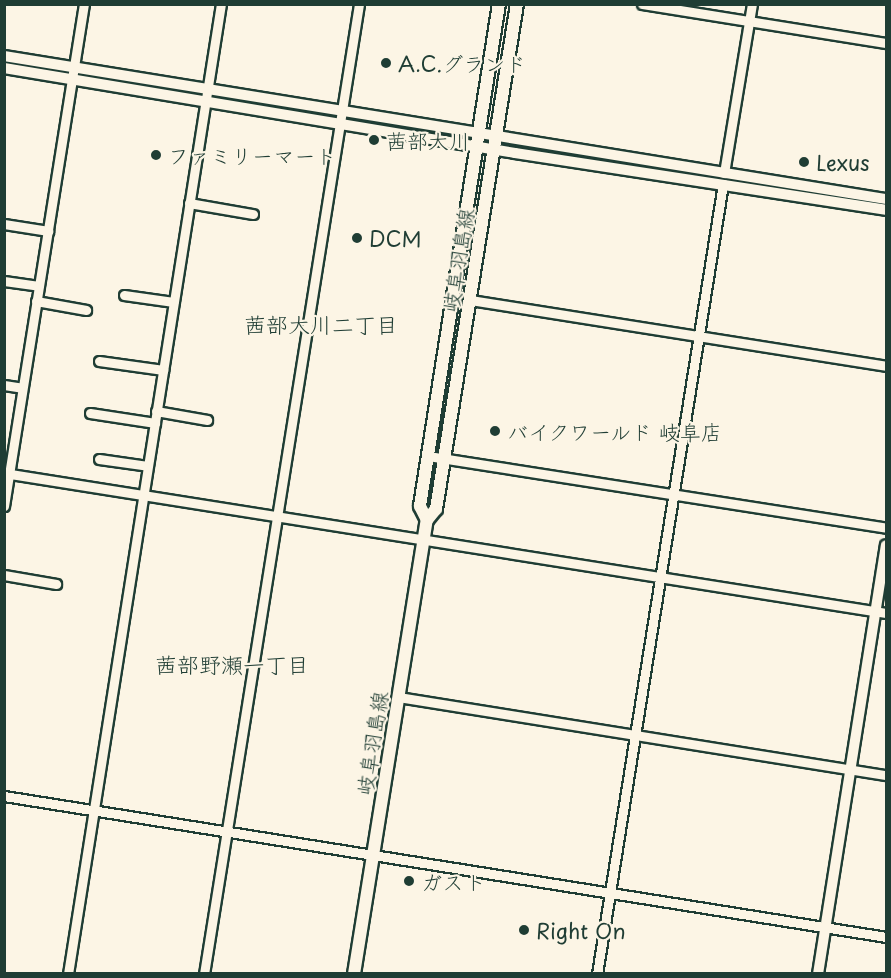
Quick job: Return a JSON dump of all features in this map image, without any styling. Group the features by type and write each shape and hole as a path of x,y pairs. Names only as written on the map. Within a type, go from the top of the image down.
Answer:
{"main road":[{"name":"岐阜羽島線","path":"427,520 420,506 499,4"},
{"name":"岐阜羽島線","path":"354,974 427,520 436,509 517,4"}],"street":[{"path":"4,506 7,473 84,4"},
{"path":"68,974 221,4"},
{"path":"204,974 359,4"},
{"path":"642,4 886,43"},
{"path":"597,974 752,4"},
{"path":"4,56 74,68 339,123 478,140 497,136 886,210"},
{"path":"4,68 72,79 342,111 478,140 495,149 886,199"},
{"path":"189,204 253,214"},
{"path":"4,224 48,231"},
{"path":"4,281 39,286"},
{"path":"124,294 174,302"},
{"path":"470,300 886,366"},
{"path":"36,301 86,310"},
{"path":"99,361 163,370"},
{"path":"4,385 22,388"},
{"path":"156,411 207,420"},
{"path":"90,413 154,423"},
{"path":"428,456 886,528"},
{"path":"99,459 148,466"},
{"path":"7,473 881,612"},
{"path":"818,974 851,769 881,612 886,545"},
{"path":"4,575 56,584"},
{"path":"398,697 886,775"},
{"path":"4,796 886,937"}],"place":[{"name":"A.C.グランド","path":"386,63"},
{"name":"茜部大川","path":"374,140"},
{"name":"ファミリーマート","path":"156,155"},
{"name":"Lexus","path":"804,162"},
{"name":"DCM","path":"357,238"},
{"name":"バイクワールド 岐阜店","path":"495,431"},
{"name":"ガスト","path":"409,881"},
{"name":"Right On","path":"524,930"}],"district":[{"name":"茜部大川二丁目","path":"321,324"},
{"name":"茜部野瀬一丁目","path":"232,664"}]}
